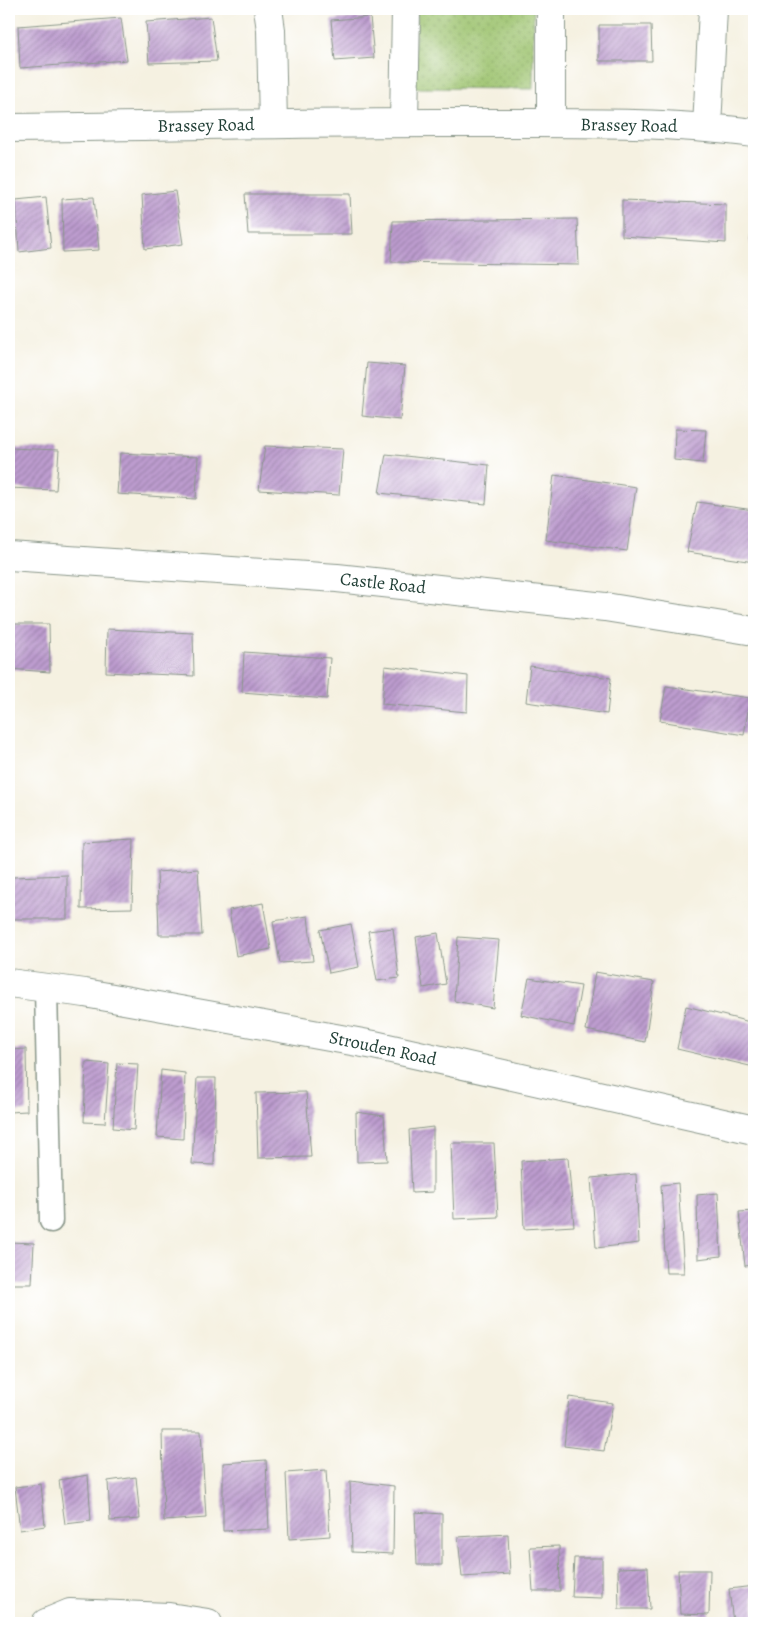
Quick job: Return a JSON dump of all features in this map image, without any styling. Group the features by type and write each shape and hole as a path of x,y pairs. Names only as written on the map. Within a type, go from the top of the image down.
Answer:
{"street":[{"path":"268,9 271,30 273,124"},
{"path":"404,123 406,9"},
{"path":"551,9 551,123"},
{"path":"707,126 713,9"},
{"name":"Brassey Road","path":"9,128 273,124 551,123 707,126 754,133"},
{"name":"Castle Road","path":"9,556 337,578 605,607 754,631"},
{"name":"Strouden Road","path":"9,982 94,995 374,1045 754,1130"},
{"path":"46,1623 70,1613 169,1617 208,1623"}],"lane":[{"path":"46,988 51,1221"}],"green space":[{"path":"417,9 534,9 533,89 412,88"}],"building":[{"path":"211,17 217,61 149,63 146,22"},
{"path":"370,17 374,58 335,61 331,20"},
{"path":"121,18 127,60 20,68 18,26"},
{"path":"599,25 651,25 652,61 599,61"},
{"path":"175,191 183,244 145,249 142,195"},
{"path":"245,194 350,194 352,234 248,234"},
{"path":"46,197 51,248 19,252 16,200"},
{"path":"94,197 99,250 63,252 62,199"},
{"path":"622,200 726,204 726,243 622,236"},
{"path":"752,207 754,207 754,244 750,244"},
{"path":"577,219 579,265 391,262 393,221"},
{"path":"367,363 405,366 400,420 362,416"},
{"path":"675,429 706,430 703,463 674,460"},
{"path":"265,446 343,449 339,495 259,490"},
{"path":"9,448 59,450 56,490 9,488"},
{"path":"120,453 198,457 196,499 117,494"},
{"path":"386,454 489,465 486,504 379,493"},
{"path":"554,475 636,487 627,551 546,540"},
{"path":"697,502 754,510 754,562 687,552"},
{"path":"9,624 49,624 50,672 9,669"},
{"path":"107,629 193,633 194,676 106,672"},
{"path":"244,652 330,658 327,699 242,692"},
{"path":"385,666 468,676 467,712 382,704"},
{"path":"530,666 611,678 607,714 526,702"},
{"path":"666,686 750,698 744,735 660,721"},
{"path":"134,839 132,908 81,909 82,842"},
{"path":"198,869 202,935 159,935 157,872"},
{"path":"67,875 67,919 11,919 13,877"},
{"path":"263,903 271,949 236,956 229,910"},
{"path":"308,916 313,961 280,963 273,921"},
{"path":"351,924 359,967 329,973 320,930"},
{"path":"393,928 399,978 377,981 368,931"},
{"path":"438,933 446,984 423,988 416,937"},
{"path":"458,937 499,940 493,1008 454,1001"},
{"path":"595,972 654,982 645,1042 586,1030"},
{"path":"529,978 581,986 574,1026 521,1015"},
{"path":"686,1006 754,1023 754,1067 677,1049"},
{"path":"26,1049 27,1111 9,1112 9,1050"},
{"path":"86,1062 109,1064 105,1123 84,1122"},
{"path":"117,1063 138,1064 134,1130 113,1128"},
{"path":"161,1070 185,1073 183,1139 157,1137"},
{"path":"197,1078 216,1078 214,1165 192,1164"},
{"path":"306,1092 311,1157 258,1158 256,1093"},
{"path":"356,1112 384,1116 387,1161 357,1162"},
{"path":"433,1127 433,1192 412,1193 409,1130"},
{"path":"451,1143 494,1143 498,1217 454,1219"},
{"path":"568,1158 574,1226 524,1229 521,1161"},
{"path":"636,1174 639,1243 596,1248 591,1178"},
{"path":"678,1183 684,1273 666,1273 661,1185"},
{"path":"718,1193 721,1256 698,1259 697,1195"},
{"path":"754,1211 754,1265 745,1266 739,1212"},
{"path":"9,1242 34,1243 32,1284 9,1284"},
{"path":"569,1397 613,1403 604,1451 564,1446"},
{"path":"162,1431 201,1431 206,1518 164,1521"},
{"path":"266,1460 269,1529 223,1531 223,1463"},
{"path":"326,1470 330,1536 289,1539 286,1473"},
{"path":"88,1475 91,1521 65,1524 59,1480"},
{"path":"136,1477 140,1519 110,1521 108,1481"},
{"path":"350,1481 394,1486 393,1554 352,1552"},
{"path":"41,1484 45,1526 20,1530 15,1487"},
{"path":"415,1512 442,1514 442,1565 417,1565"},
{"path":"508,1534 510,1574 462,1577 458,1537"},
{"path":"559,1546 560,1591 533,1591 530,1547"},
{"path":"574,1558 602,1558 602,1598 572,1597"},
{"path":"648,1567 650,1609 619,1609 618,1568"},
{"path":"678,1570 710,1570 709,1615 680,1614"},
{"path":"754,1586 754,1623 733,1623 729,1589"}]}
